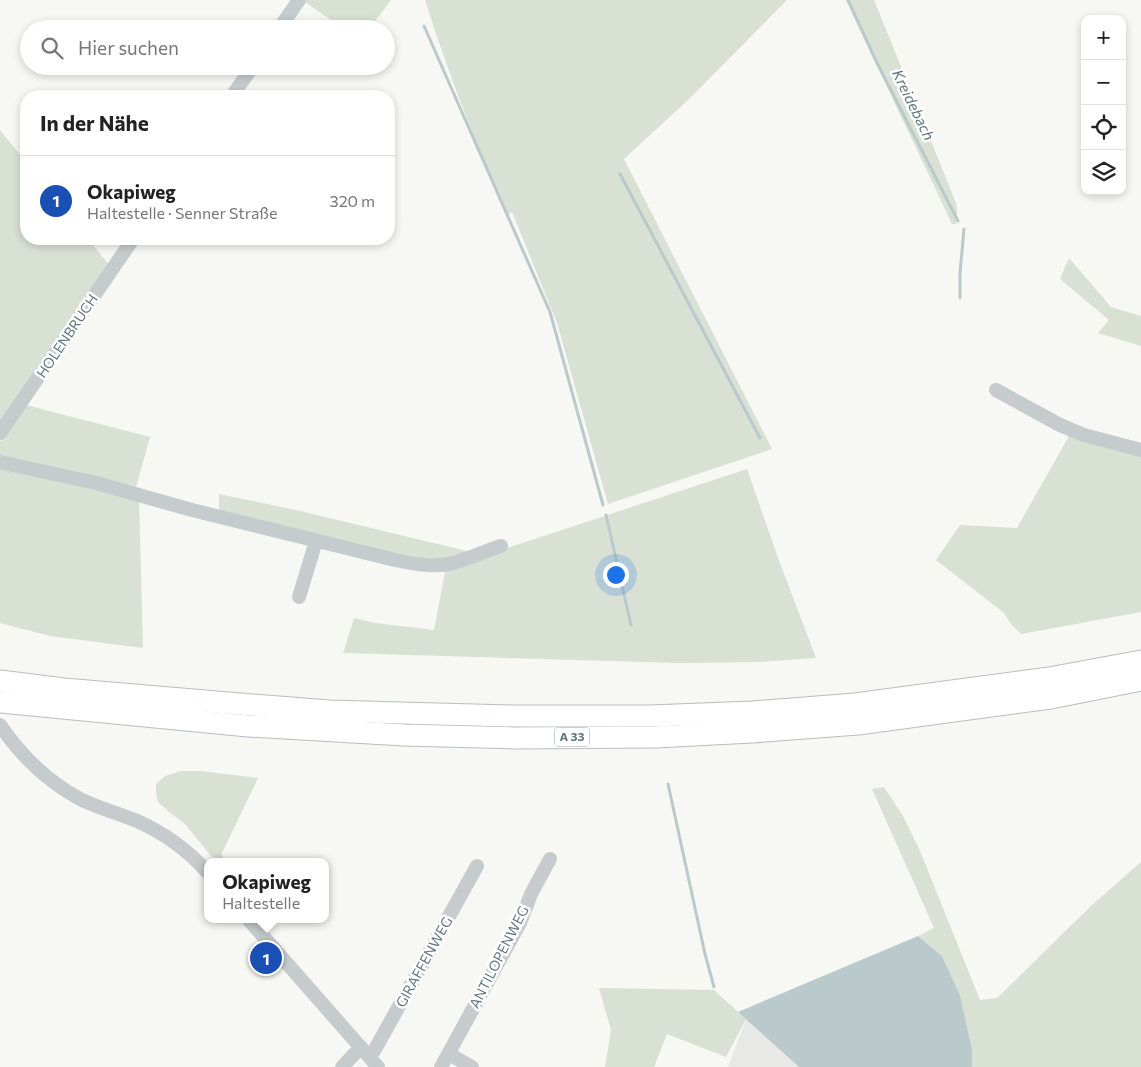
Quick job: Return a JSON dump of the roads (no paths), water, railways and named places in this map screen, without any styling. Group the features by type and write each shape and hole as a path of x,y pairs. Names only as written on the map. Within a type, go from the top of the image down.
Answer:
{"highway":[{"name":"A 33","path":"0,681 64,689 329,710 514,716 651,716 752,712 855,704 1049,678 1141,661"},
{"name":"A 33","path":"0,702 248,726 404,735 515,738 656,737 858,724 1050,698 1141,680"}],"street":[{"path":"285,20 299,0"},
{"path":"236,90 247,75"},
{"name":"HOLENBRUCH","path":"0,433 129,245"},
{"path":"996,390 1060,426 1084,436 1141,450"},
{"path":"0,462 96,483 192,510 421,565 453,563 501,546"},
{"path":"299,597 316,541"},
{"path":"2,727 29,762 62,788 85,801 136,821 168,838 191,855 204,869"},
{"name":"ANTILOPENWEG","path":"441,1067 520,923 531,894 550,860"},
{"name":"GIRAFFENWEG","path":"342,1067 365,1052 374,1051 477,866"},
{"path":"252,923 378,1067"},
{"path":"448,1054 472,1067"}],"waterway":[{"name":"Kreidebach","path":"848,0 877,63 958,221"},
{"path":"424,26 550,312 603,505"},
{"path":"620,174 760,438"},
{"name":"Kreidebach","path":"960,298 964,229"},
{"path":"606,515 631,625"},
{"path":"668,784 714,987"}],"place":[{"name":"Okapiweg","path":"266,958"}]}
